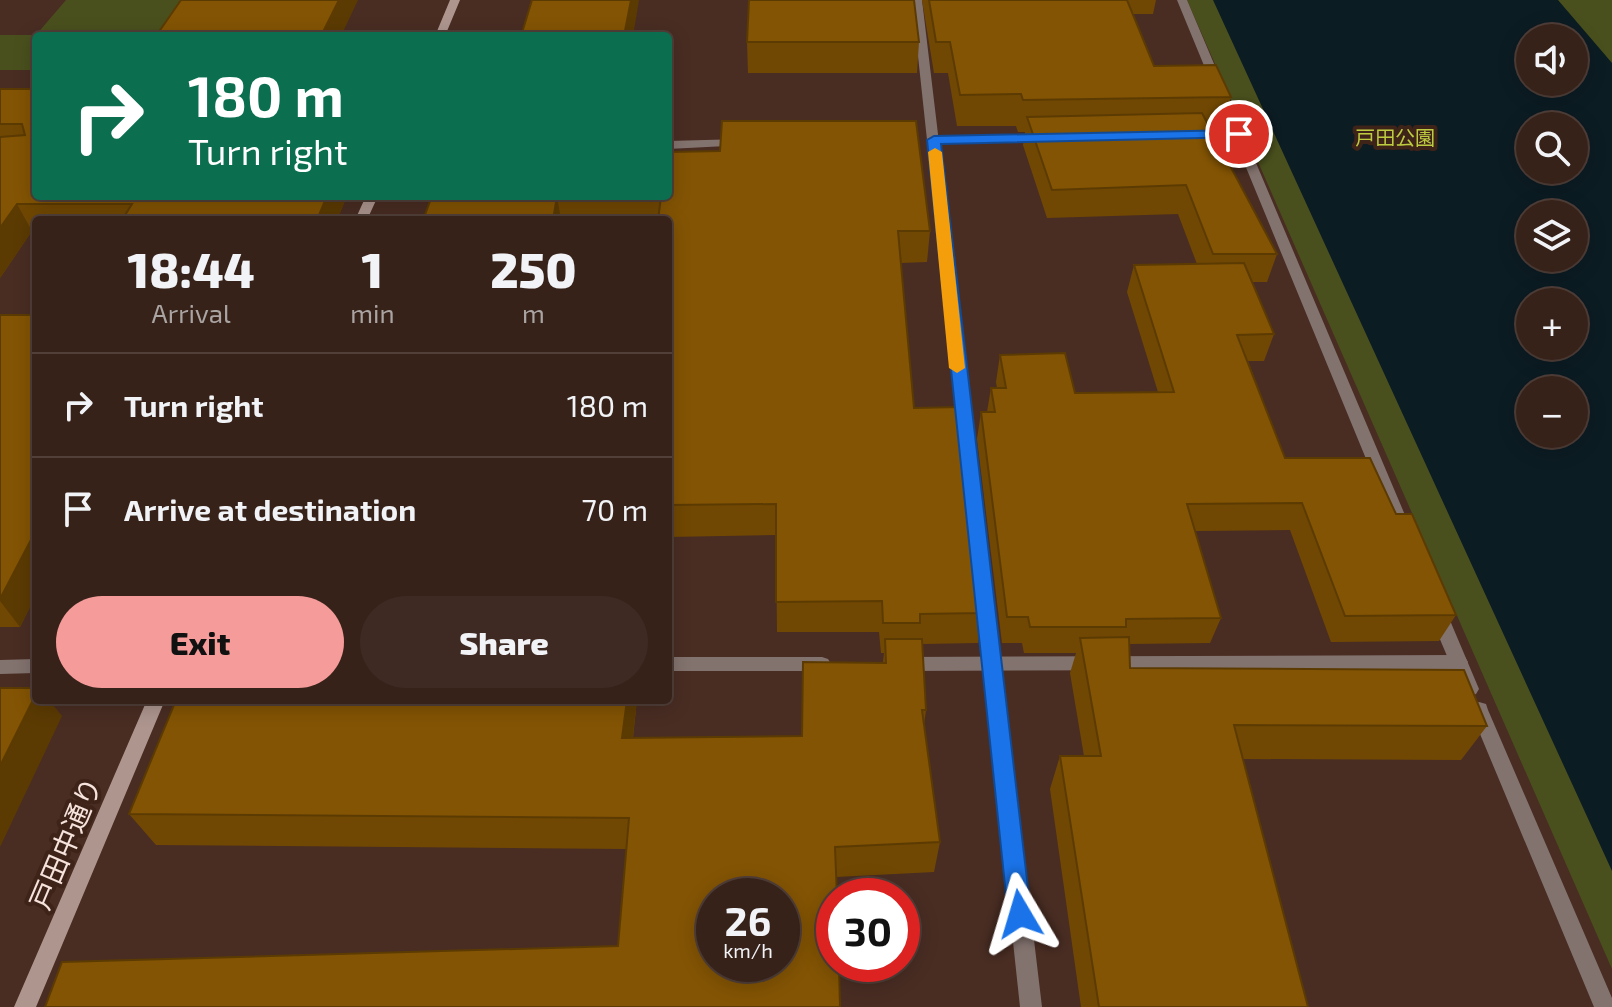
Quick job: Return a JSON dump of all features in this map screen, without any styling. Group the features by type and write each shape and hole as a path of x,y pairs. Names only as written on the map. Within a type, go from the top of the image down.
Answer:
{"street":[{"path":"442,32 455,0"},
{"path":"917,0 926,140 1031,1007"},
{"path":"1182,0 1410,546"},
{"path":"1178,135 1239,134"},
{"path":"926,140 1056,138"},
{"path":"672,145 762,143"},
{"path":"1428,590 1605,1007"},
{"path":"883,664 1459,662"},
{"path":"672,664 837,664"},
{"path":"0,667 32,666"},
{"name":"戸田中通り","path":"25,1007 154,704"}],"green space":[{"path":"66,0 194,0 172,32 39,32"},
{"name":"戸田公園","path":"1187,0 1612,0 1612,969"},
{"path":"0,35 32,35 32,70 0,70"}],"water":[{"name":"戸田公園","path":"1213,0 1558,0 1579,24 1516,24 1516,96 1588,96 1588,35 1612,63 1612,871"}],"building":[{"path":"181,0 339,0 323,32 159,32"},
{"path":"532,0 631,0 625,32 522,32"},
{"path":"749,0 914,0 919,42 747,42"},
{"path":"929,0 1127,0 1154,66 1216,65 1231,97 1023,100 1021,94 960,95 950,42 936,42"},
{"path":"0,89 32,89 32,200 325,200 319,216 124,216 132,204 17,204 0,228 0,137 25,135 22,124 0,124"},
{"path":"1202,113 1277,254 1213,254 1186,185 1052,190 1027,117"},
{"path":"722,121 916,121 930,231 898,231 914,408 960,407 983,613 920,614 920,623 883,623 882,601 776,602 776,504 672,505 672,216 659,216 661,200 672,200 672,152 720,151"},
{"path":"430,200 556,200 554,216 424,216"},
{"path":"1244,263 1274,334 1237,335 1285,458 1370,458 1396,514 1412,514 1456,615 1345,616 1302,503 1187,504 1221,618 1126,619 1126,627 1030,627 1028,617 1007,617 981,412 995,412 991,388 1006,388 1000,355 1065,353 1075,393 1174,392 1134,265"},
{"path":"0,315 32,315 32,538 0,599"},
{"path":"1129,637 1130,668 1464,670 1487,726 1234,725 1308,1007 1099,1007 1060,756 1101,756 1080,638"},
{"path":"885,639 922,639 926,710 922,710 940,842 835,847 836,878 816,878 816,982 839,982 840,1007 45,1007 62,962 618,946 629,818 129,814 174,704 626,704 622,738 802,736 803,662 886,663"},
{"path":"0,688 32,688 32,702 0,766"}],"slow traffic":[{"path":"935,152 957,368"}],"route":[{"path":"1020,914 959,393 934,140 1239,134"}]}
